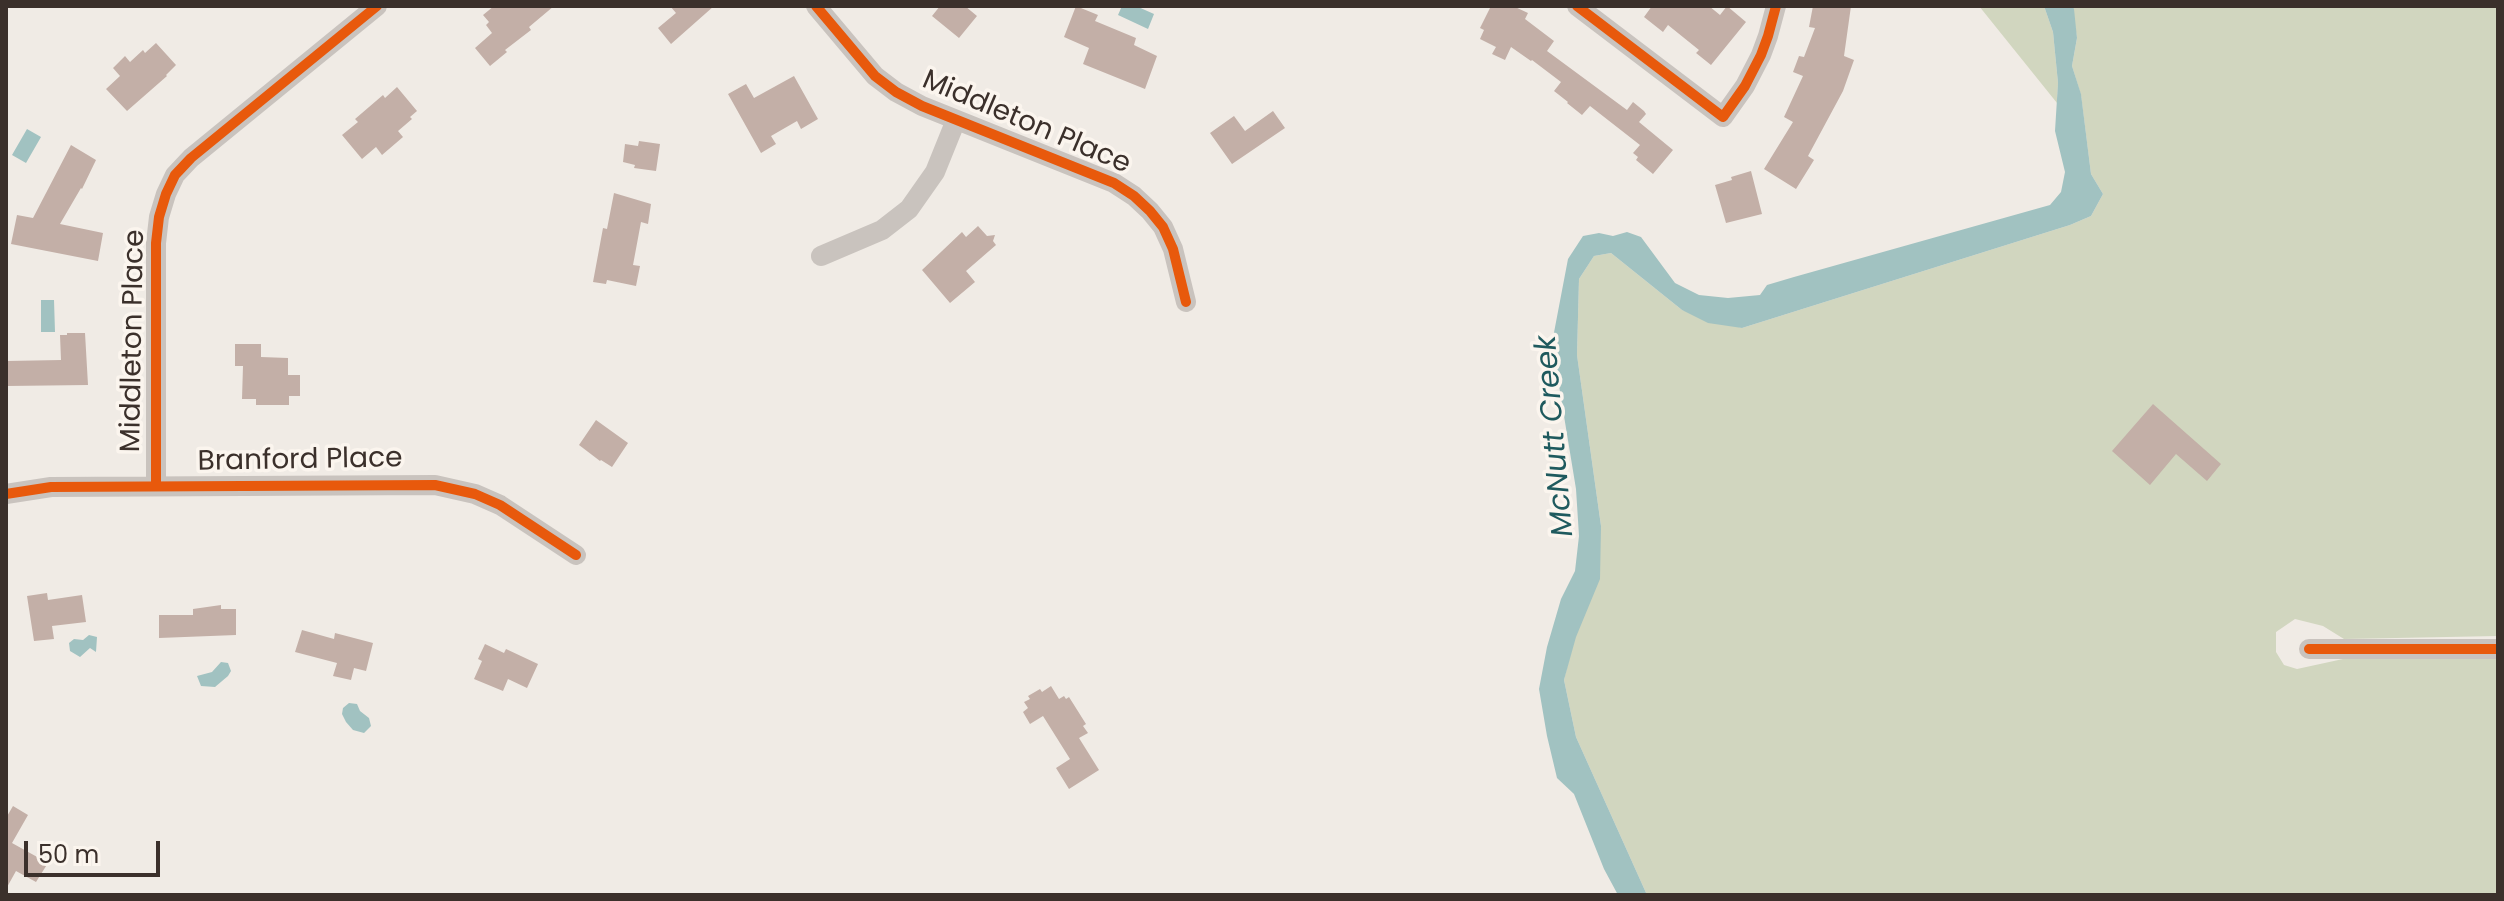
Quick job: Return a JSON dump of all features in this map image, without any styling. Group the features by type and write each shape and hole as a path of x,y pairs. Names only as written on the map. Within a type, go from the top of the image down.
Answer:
{"street":[{"name":"Middleton Place","path":"156,486 156,243 166,194 175,175 191,158 377,6"},
{"name":"Middleton Place","path":"816,6 875,76 896,92 922,106 1114,183 1134,196 1163,227 1173,249 1186,302"},
{"path":"1577,6 1723,117 1745,86 1761,55 1776,6"},
{"path":"821,256 882,230 909,209 935,172 956,120"},
{"name":"Branford Place","path":"6,494 51,487 435,485 475,494 500,505 576,555"},
{"path":"2309,649 2498,649"}],"green space":[{"path":"1979,6 2044,6 2053,32 2057,103"},
{"path":"2072,6 2498,6 2498,636 2344,639 2323,626 2295,619 2276,632 2276,652 2284,665 2297,669 2343,659 2498,657 2498,895 1647,895 1576,737 1564,680 1601,526 1577,355 1579,279 1594,256 1611,253 1682,310 1742,328 2091,216 2103,194 2091,174 2081,95 2072,66 2077,38"}],"water":[{"path":"1122,6 1136,6 1154,14 1148,29 1118,15"},
{"path":"2044,6 2072,6 2074,9 2077,38 2072,66 2081,94 2091,174 2103,194 2091,216 1742,328 1708,323 1682,310 1611,253 1594,256 1579,279 1577,355 1601,526 1600,579 1576,637 1564,680 1576,737 1647,895 1618,895 1604,869 1574,794 1557,778 1539,689 1561,599 1575,571 1579,536 1576,489 1552,343 1568,259 1583,236 1599,233 1613,236 1627,232 1641,237 1675,283 1699,295 1728,298 1760,295 1767,285 2050,205 2061,192 2065,172 2055,131 2058,83 2053,32"},
{"path":"27,129 41,137 26,163 12,155"},
{"path":"41,300 54,300 55,332 41,332"},
{"path":"89,635 97,637 96,652 90,648 80,657 70,651 69,643 74,639 83,640"},
{"path":"221,662 228,663 231,671 228,676 215,687 201,686 197,676 212,672"},
{"path":"349,703 357,704 369,718 371,726 364,733 353,730 342,714"}],"building":[{"path":"494,6 554,6 490,66 475,48 492,33 483,15"},
{"path":"670,6 714,6 671,44 658,28 676,13"},
{"path":"940,6 965,6 977,16 959,38 932,16"},
{"path":"1076,6 1098,15 1095,21 1136,38 1134,45 1157,56 1145,89 1083,64 1089,48 1064,37"},
{"path":"1491,6 1513,6 1528,13 1525,19 1554,41 1547,51 1627,110 1633,102 1644,111 1646,114 1639,122 1673,150 1653,174 1636,160 1638,157 1633,153 1640,145 1590,106 1582,115 1554,91 1561,82 1532,60 1511,47 1505,60 1492,54 1496,47 1480,39 1484,30 1480,28"},
{"path":"1652,6 1709,6 1720,15 1727,6 1746,22 1711,65 1696,53 1699,50 1668,25 1663,32 1644,17"},
{"path":"1813,6 1851,6 1844,56 1854,60 1843,91 1808,156 1814,160 1796,189 1764,169 1793,122 1784,117 1803,76 1793,72 1799,56 1804,57 1815,28 1809,27"},
{"path":"156,43 176,65 127,111 106,89 120,76 113,68 125,56 130,62"},
{"path":"794,76 818,119 801,129 797,121 771,136 776,144 761,153 728,94 746,84 754,98"},
{"path":"397,87 417,111 398,131 403,137 382,155 376,147 362,159 342,135 358,122 355,119"},
{"path":"1273,111 1285,128 1232,164 1210,133 1234,116 1245,131"},
{"path":"639,141 660,144 656,171 634,168 635,165 623,162 625,144 638,146"},
{"path":"71,145 96,160 60,224 103,233 98,261 11,244 17,215 33,218"},
{"path":"1751,171 1762,214 1726,223 1715,185"},
{"path":"614,193 651,204 648,224 641,222 633,265 640,266 636,286 607,280 606,284 593,282 603,228 607,229"},
{"path":"978,226 987,236 995,235 993,241 996,245 966,271 975,282 950,303 922,270 962,232 966,237"},
{"path":"85,333 88,385 7,386 7,361 61,360 60,335"},
{"path":"235,344 261,344 261,357 288,358 288,375 300,375 300,396 289,396 289,405 256,405 256,399 242,399 243,366 235,366"},
{"path":"2153,404 2221,464 2207,481 2176,454 2150,485 2112,451"},
{"path":"596,420 628,443 612,467 579,445"},
{"path":"47,593 48,600 82,595 86,622 52,626 54,639 34,641 27,596"},
{"path":"221,605 221,609 236,609 236,635 159,638 159,615 193,615 193,609"},
{"path":"302,630 334,639 335,633 373,643 366,671 354,668 351,680 333,676 337,663 295,652"},
{"path":"485,644 504,653 506,649 538,664 527,688 508,679 503,691 474,679"},
{"path":"1051,686 1059,699 1069,697 1086,724 1083,726 1088,733 1079,738 1099,770 1069,789 1056,768 1070,759 1043,716 1030,724 1023,712 1028,708 1024,702 1030,699 1028,696"},
{"path":"13,806 28,815 12,843 48,863 36,882 16,871 6,889 6,818"}],"cycle path":[{"path":"156,486 156,243 166,194 175,175 191,158 377,6"},
{"path":"816,6 875,76 896,92 922,106 1114,183 1134,196 1163,227 1173,249 1186,302"},
{"path":"1577,6 1723,117 1745,86 1761,55 1776,6"},
{"path":"6,494 51,487 435,485 475,494 500,505 576,555"},
{"path":"2309,649 2498,649"}],"water label":[{"name":"McNutt Creek","path":"1556,436"}]}
